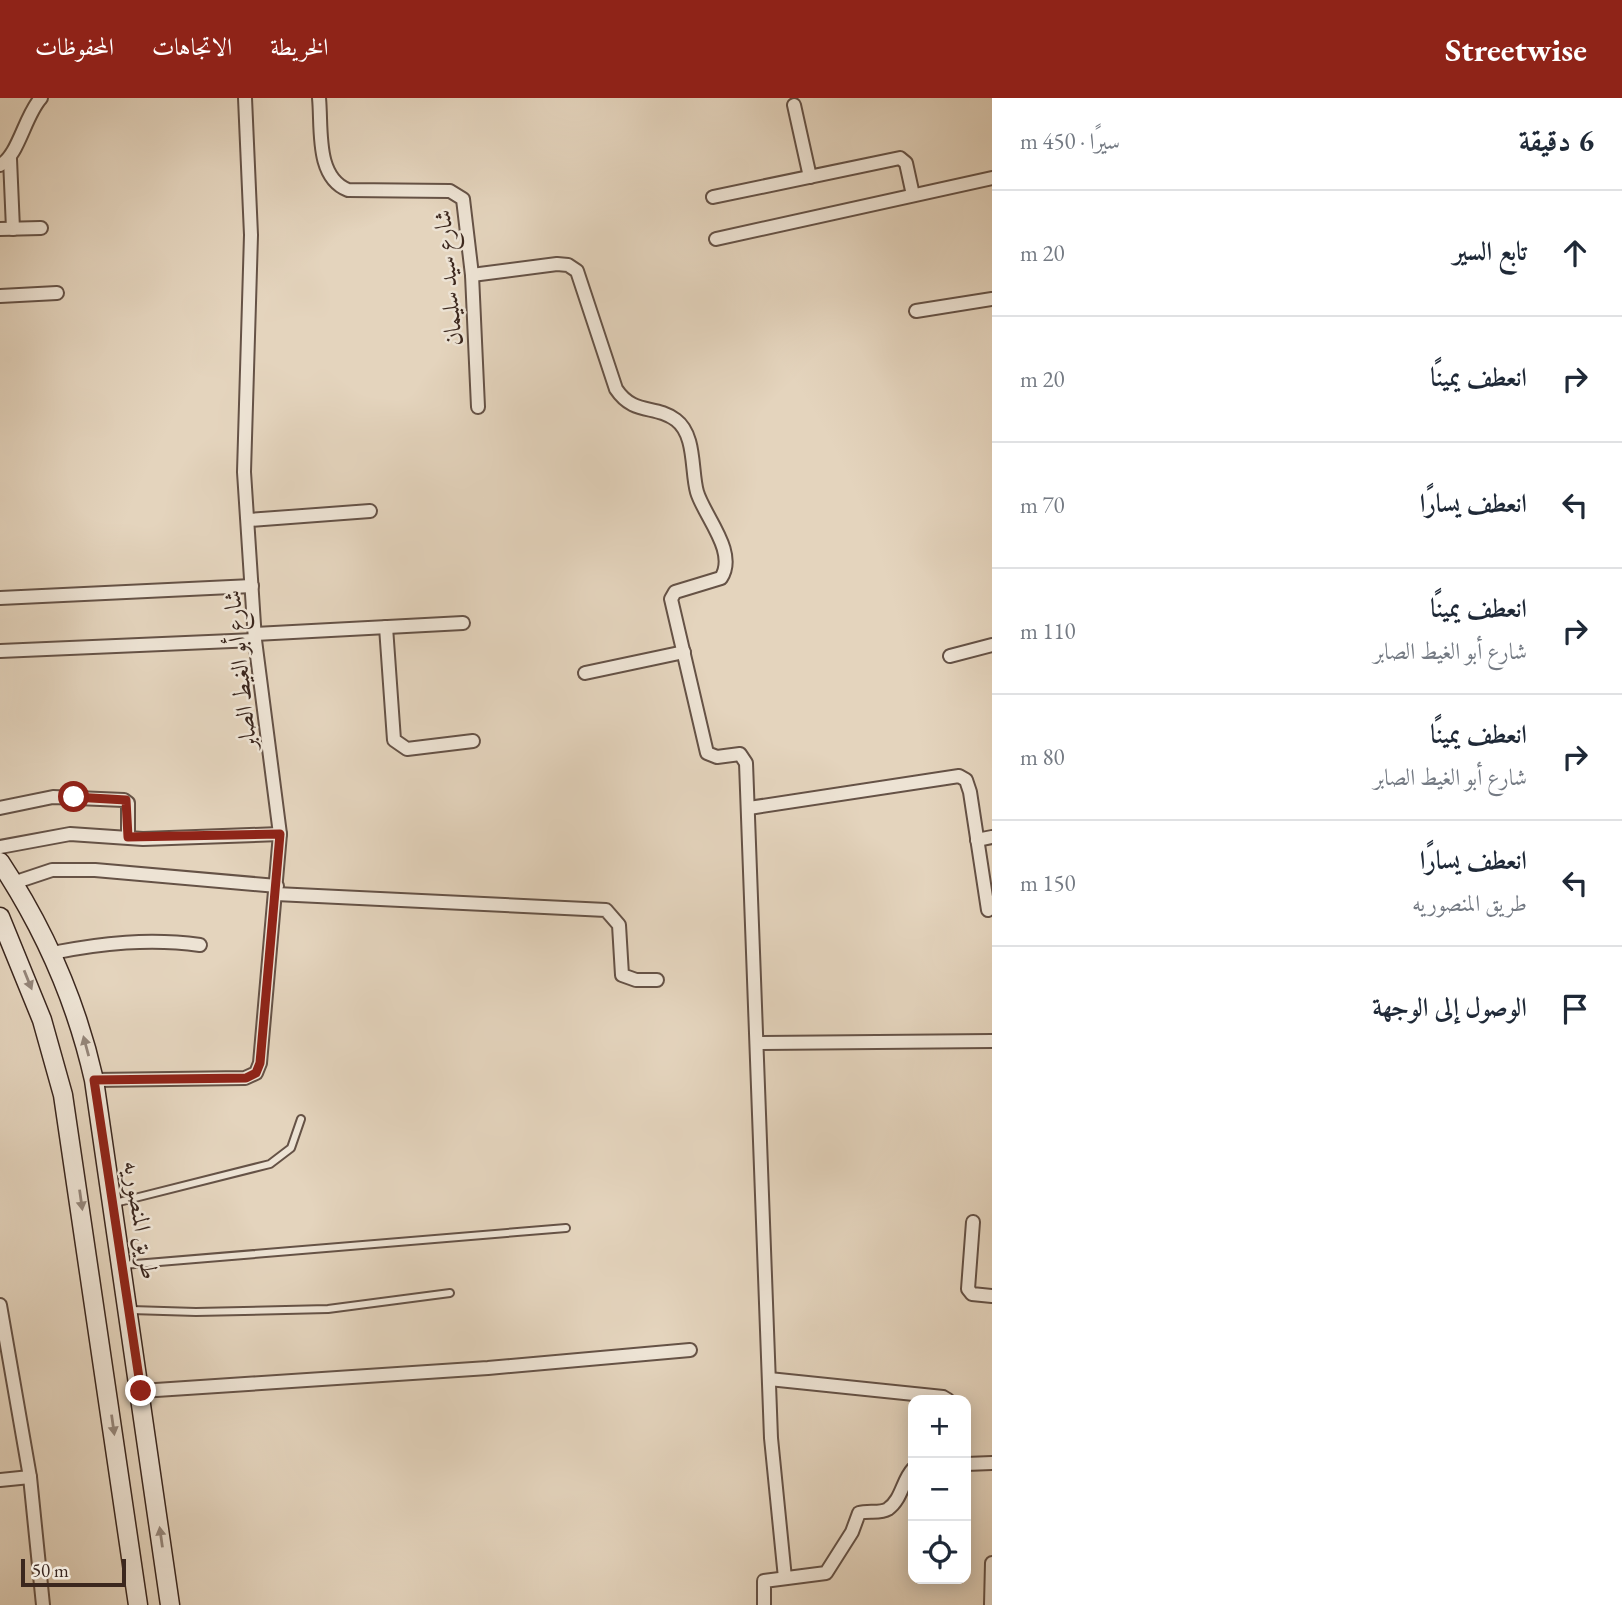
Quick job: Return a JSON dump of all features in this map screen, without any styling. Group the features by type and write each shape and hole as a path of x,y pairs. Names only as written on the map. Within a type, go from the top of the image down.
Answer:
{"main road":[{"name":"طريق المنصوريه","path":"0,862 52,953 81,1026 94,1080 123,1265 170,1605"},
{"path":"0,917 42,1020 63,1095 73,1147 138,1605"},
{"path":"73,1147 104,1143"}],"street":[{"path":"41,98 28,115 5,162 6,229 41,228"},
{"name":"شارع أبو الغيط الصابر","path":"94,1080 246,1078 256,1073 260,1063 280,834 255,637 244,456 251,235 245,98"},
{"name":"شارع سيد سليمان","path":"319,98 326,171 331,180 348,190 457,193 466,206 478,407"},
{"path":"793,105 810,177"},
{"path":"713,197 900,158 906,163 913,195"},
{"path":"716,239 992,178"},
{"path":"472,275 557,264 568,265 577,271 616,389 623,400 634,407 676,420 686,431 698,496 718,531 725,568 717,581 672,595 705,748 711,756 734,754 744,758 749,808 774,1481 785,1578"},
{"path":"0,296 57,293"},
{"path":"916,312 992,299"},
{"path":"249,520 370,511"},
{"path":"0,598 252,586"},
{"path":"0,651 463,624"},
{"path":"386,627 394,740 397,744 407,749 473,741"},
{"path":"950,656 992,645"},
{"path":"585,673 684,652"},
{"path":"749,808 959,776 966,780 970,792 988,910"},
{"path":"0,808 53,797 124,800 128,803 128,837"},
{"path":"0,846 70,834 128,837 280,834"},
{"path":"977,840 992,837"},
{"path":"13,883 52,870 95,870 277,890 606,910 619,925 622,975 636,980 657,980"},
{"path":"52,953 103,943 171,941 200,945"},
{"path":"758,1043 992,1041"},
{"path":"973,1222 968,1289 972,1294 992,1296"},
{"path":"0,1305 30,1477 43,1605"},
{"path":"141,1391 488,1368 690,1350"},
{"path":"769,1379 924,1395"},
{"path":"971,1464 992,1463"},
{"path":"0,1480 30,1477"},
{"path":"764,1605 764,1581 826,1573 852,1532 859,1513 885,1511 900,1496 908,1479"},
{"path":"991,1605 992,1563"}],"lane":[{"path":"113,1203 270,1164 291,1148 300,1119"},
{"path":"123,1265 566,1228"},
{"path":"129,1310 196,1312 328,1309 450,1293"}],"route":[{"path":"74,797 126,800 128,837 143,839 280,834 260,1063 256,1073 246,1078 94,1080 141,1391"}]}
